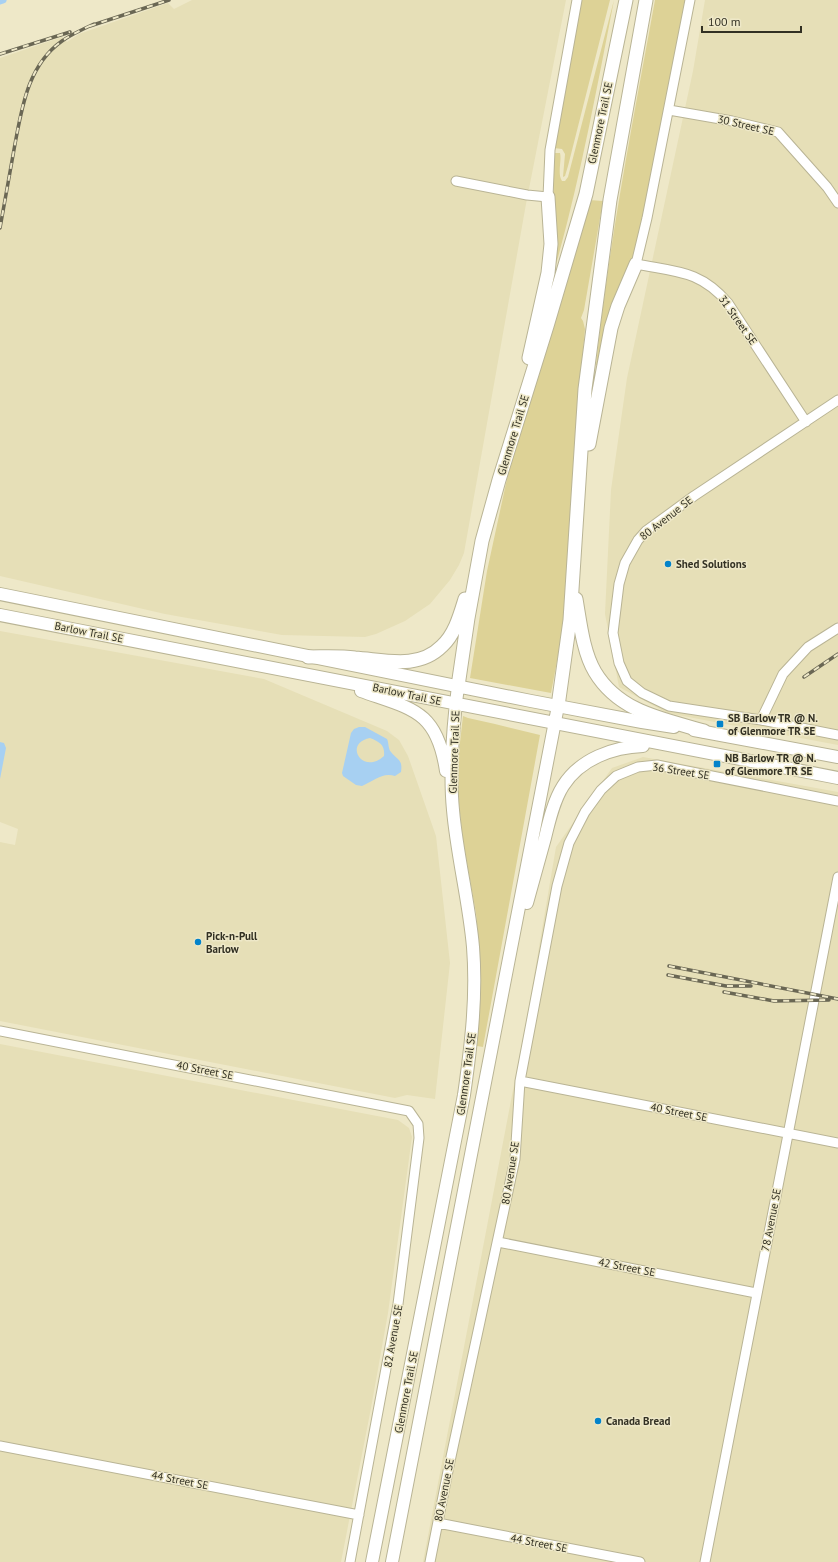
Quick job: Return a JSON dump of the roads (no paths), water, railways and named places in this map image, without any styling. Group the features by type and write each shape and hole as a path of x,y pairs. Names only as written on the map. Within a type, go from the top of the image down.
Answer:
{"highway":[{"name":"Glenmore Trail SE","path":"458,686 477,566 499,480 586,194 626,0"},
{"name":"Glenmore Trail SE","path":"558,706 570,620 585,389 609,208 646,0"},
{"path":"499,480 546,286 551,244 548,197"},
{"path":"577,509 611,328 618,306 636,264"},
{"path":"308,657 352,657 409,662 422,659 442,646 450,637 477,566"},
{"path":"572,582 585,648 594,672 611,693 620,701 644,713 704,731"}],"main road":[{"name":"Barlow Trail SE","path":"0,594 531,701 642,722 704,731 838,757"},
{"name":"Barlow Trail SE","path":"0,615 316,676 550,724 838,778"},
{"path":"316,676 407,708 428,722 435,731 444,756 452,808"},
{"name":"Glenmore Trail SE","path":"372,1562 464,1095 472,1039 474,996 473,948 452,808 451,778 458,686"},
{"path":"531,701 544,713 550,724"},
{"name":"Glenmore Trail SE","path":"392,1562 525,876 532,794 550,724 558,706"},
{"path":"509,961 520,932 551,815 563,786 577,770 603,754 627,747 645,746 678,748"}],"street":[{"path":"456,181 527,195 548,197 550,150 578,0"},
{"path":"636,264 648,218 690,0"},
{"name":"30 Street SE","path":"669,110 732,121 778,132 827,187 838,203"},
{"name":"31 Street SE","path":"636,264 684,273 698,278 718,291 728,303 806,422"},
{"name":"80 Avenue SE","path":"838,400 694,496 651,528 638,540 625,563 619,584 613,633 619,663 627,681 642,693 669,706 761,720 838,735"},
{"path":"761,720 783,674 808,647 838,628"},
{"name":"36 Street SE","path":"601,790 616,776 638,767 657,765 838,801"},
{"name":"80 Avenue SE","path":"430,1562 515,1158 520,1081 557,886 569,843 585,812 601,790"},
{"name":"78 Avenue SE","path":"705,1562 756,1293 789,1134 838,878"},
{"name":"40 Street SE","path":"0,1031 409,1110"},
{"name":"40 Street SE","path":"520,1081 838,1143"},
{"name":"82 Avenue SE","path":"350,1562 389,1358 399,1296 419,1138 418,1124 409,1110"},
{"name":"42 Street SE","path":"498,1242 756,1293"},
{"name":"44 Street SE","path":"0,1446 360,1515"},
{"name":"44 Street SE","path":"438,1523 640,1562"}],"water":[{"path":"365,727 387,739 390,751 400,762 401,772 395,776 382,776 362,786 356,785 343,776 342,773 351,733 354,729","holes":["370,738 381,744 384,749 384,756 376,761 369,762 363,760 357,751 358,746 362,741"]},
{"path":"0,742 4,743 6,748 0,779"}],"railway":[{"path":"90,26 169,0"},
{"path":"0,228 24,101 34,74 41,62 62,41 94,24"},
{"path":"0,54 70,32"},
{"path":"804,677 838,654"},
{"path":"669,966 838,999"},
{"path":"668,975 726,986 751,986"},
{"path":"724,992 774,1001 829,1000"}],"place":[{"name":"Shed Solutions","path":"668,564"},
{"name":"SB Barlow TR @ N. of Glenmore TR SE","path":"720,724"},
{"name":"NB Barlow TR @ N. of Glenmore TR SE","path":"717,764"},
{"name":"Pick-n-Pull Barlow","path":"198,942"},
{"name":"Canada Bread","path":"598,1421"}]}
